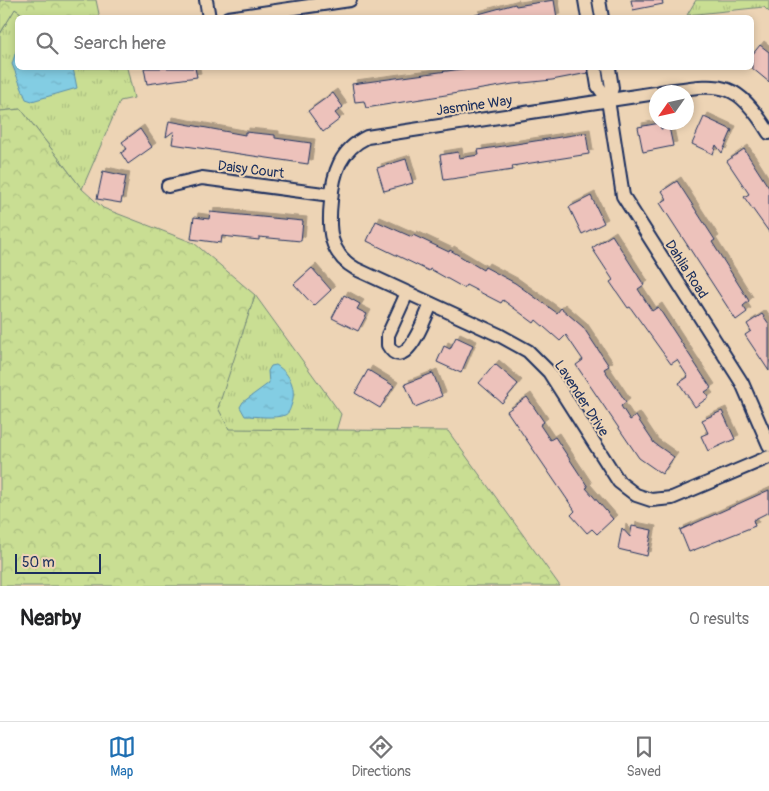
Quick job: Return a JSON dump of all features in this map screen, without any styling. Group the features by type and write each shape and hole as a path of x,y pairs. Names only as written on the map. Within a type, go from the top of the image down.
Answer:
{"street":[{"path":"206,0 208,15"},
{"path":"248,15 350,0"},
{"path":"585,0 588,15"},
{"path":"599,0 602,15"},
{"name":"Dahlia Road","path":"595,70 598,86 608,100 623,196 742,383 769,445"},
{"name":"Dahlia Road","path":"608,100 612,88 609,70"},
{"name":"Jasmine Way","path":"694,88 707,86 730,89 749,103 769,133"},
{"name":"Jasmine Way","path":"331,195 339,162 351,147 367,137 649,94"},
{"name":"Daisy Court","path":"168,186 202,178 331,195"},
{"name":"Lavender Drive","path":"331,195 328,226 332,243 346,262 361,272 407,294 509,339 533,355 549,372 619,482 636,495 651,500 672,498 769,457"},
{"path":"407,294 388,335 388,345 394,352 400,353 410,348 431,304"}],"green space":[{"path":"0,0 96,0 98,15 24,15 15,9 0,34"},
{"path":"696,0 769,0 769,12 764,7 687,15"},
{"path":"15,9 24,15 15,15 15,70 127,70 134,98 120,101 82,189 21,109 0,111 0,34"},
{"path":"21,109 82,189 103,208 194,243 255,295 218,408 229,429 448,431 560,586 0,586 0,111"},
{"path":"255,295 341,414 336,431 229,430 217,408"}],"water":[{"path":"15,54 15,70 73,70 77,88 32,101 26,99 12,64"},
{"path":"276,365 286,373 293,388 293,400 289,411 285,415 276,417 245,416 240,407 243,402 269,383 268,371 271,366"}],"building":[{"path":"554,0 556,15 475,15 515,4 516,6"},
{"path":"631,0 662,0 663,4 633,10"},
{"path":"760,45 769,52 769,82 754,70 754,52"},
{"path":"144,70 195,70 197,77 147,84"},
{"path":"454,70 587,70 588,73 366,108 364,101 355,102 352,84"},
{"path":"333,93 343,107 335,113 340,119 323,132 308,111"},
{"path":"704,117 732,130 722,153 716,145 713,154 692,144"},
{"path":"169,121 245,135 245,132 275,135 275,138 311,143 308,164 172,144 174,131 166,137"},
{"path":"649,125 649,130 670,130 673,146 643,152 638,127"},
{"path":"140,129 152,147 128,164 121,153 127,149 122,142"},
{"path":"586,133 589,154 512,166 513,170 444,180 440,155 458,152 459,158 479,155 478,150"},
{"path":"744,149 769,188 769,232 744,197 749,194 727,161"},
{"path":"406,159 413,183 384,191 377,168"},
{"path":"103,171 126,176 121,203 97,199"},
{"path":"677,181 715,240 712,242 749,301 743,306 747,312 736,320 660,203 667,199 662,191"},
{"path":"591,196 604,223 582,234 569,207"},
{"path":"210,212 303,221 301,241 259,237 259,240 222,236 221,243 191,239 194,217 209,219"},
{"path":"376,221 412,237 413,235 449,252 450,250 483,270 485,267 515,283 557,313 561,308 583,327 609,366 604,369 626,402 621,406 630,420 636,416 654,443 674,457 662,474 639,458 576,365 583,360 566,335 560,341 536,320 534,323 503,300 501,303 466,285 464,288 430,269 429,271 367,241"},
{"path":"612,235 644,285 638,289 652,311 658,307 711,388 705,392 709,397 695,407 679,383 688,377 677,360 671,364 630,307 628,308 610,282 613,280 592,248"},
{"path":"312,268 331,290 314,306 294,284"},
{"path":"344,295 360,304 357,309 367,314 358,331 332,318"},
{"path":"762,314 769,324 769,371 745,335 751,331 747,324"},
{"path":"456,337 473,345 461,373 437,362 444,346 450,349"},
{"path":"495,364 518,384 502,403 479,383"},
{"path":"368,370 394,386 380,408 355,393"},
{"path":"433,373 442,396 415,407 405,384"},
{"path":"527,397 544,422 540,425 550,440 555,437 588,487 586,488 613,519 597,534 592,529 587,533 571,515 575,511 507,411"},
{"path":"722,411 735,439 708,451 701,436 708,433 702,420"},
{"path":"769,490 769,512 753,520 755,526 689,552 680,530"},
{"path":"632,526 652,530 647,556 618,549 622,528 630,537"}]}
